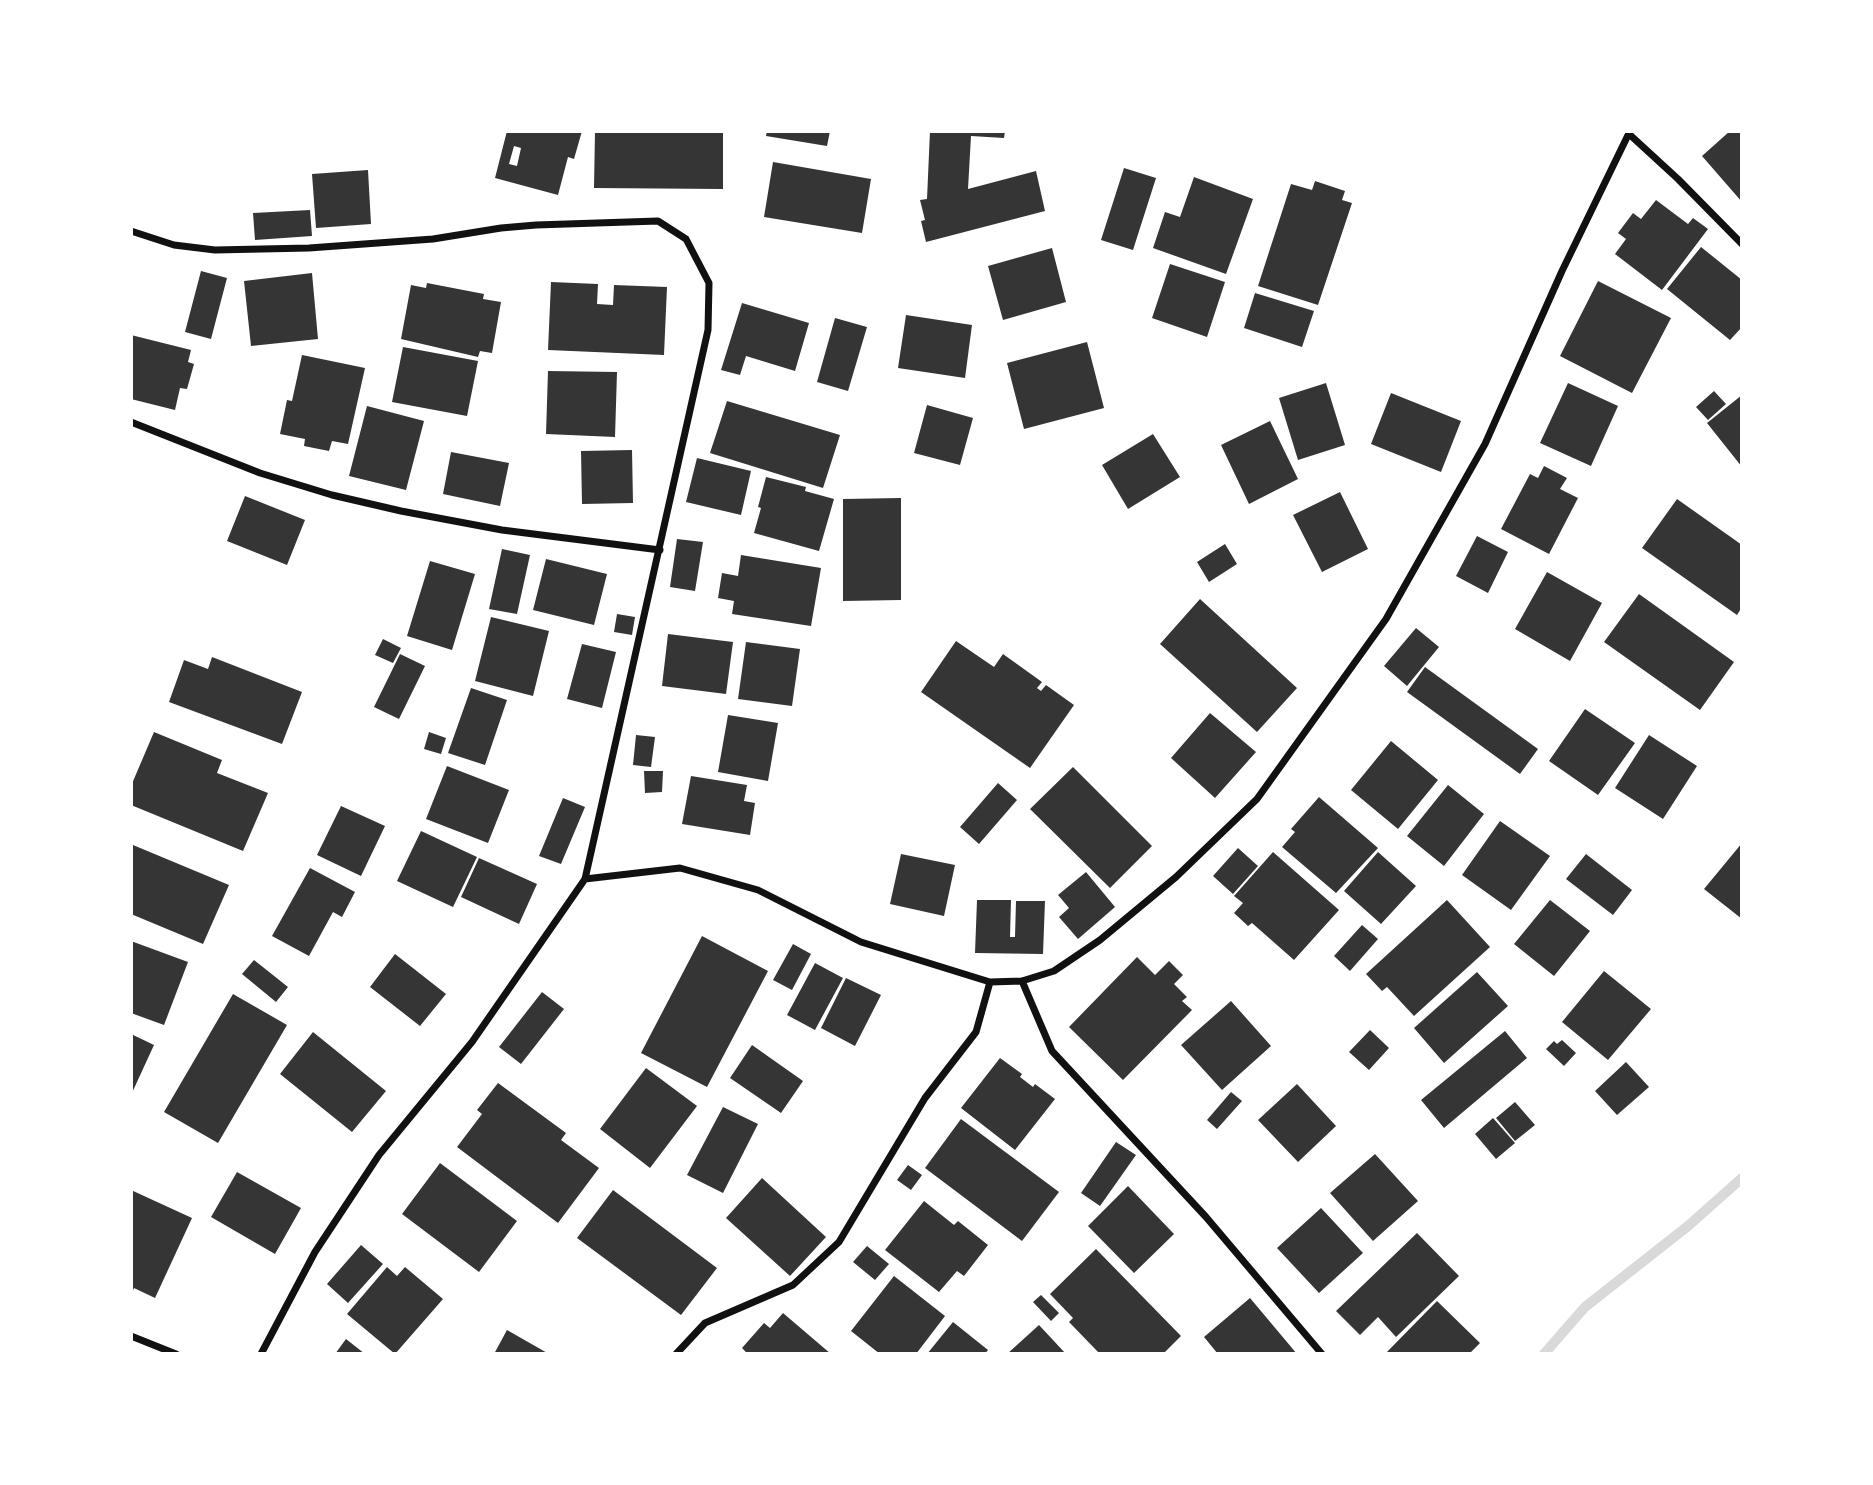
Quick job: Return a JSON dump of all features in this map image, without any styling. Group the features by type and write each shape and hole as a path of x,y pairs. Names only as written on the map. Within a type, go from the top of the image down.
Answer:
{"street":[{"path":"585,878 680,868 758,890 861,942 990,982 1022,981 1054,971 1100,940 1177,877 1257,799 1385,619 1485,444 1562,271 1629,133 1742,244"},
{"path":"131,231 174,245 215,250 309,248 433,239 536,225 658,221 686,239 709,283 708,330 585,878 472,1042 379,1155 314,1252 261,1354"},
{"path":"131,422 260,473 343,498 502,530 660,550"},
{"path":"1022,981 1052,1051 1206,1217 1322,1354"},
{"path":"676,1354 705,1323 793,1285 839,1242 925,1098 976,1032 990,982"},
{"path":"131,1336 176,1354"}],"building":[{"path":"507,131 582,131 574,159 568,157 558,195 495,178","holes":["514,146 521,148 517,166 509,164"]},
{"path":"595,131 723,131 723,189 594,188"},
{"path":"767,131 830,131 827,146 766,136"},
{"path":"930,131 1005,131 1004,138 971,136 968,189 1036,171 1045,211 926,242 921,221 925,220 920,200 927,199"},
{"path":"1730,131 1738,131 1742,135 1742,202 1702,156"},
{"path":"773,162 871,179 862,233 764,217"},
{"path":"1124,168 1156,178 1133,250 1101,240"},
{"path":"368,170 371,224 316,228 312,174"},
{"path":"1194,177 1253,199 1226,274 1153,248 1165,212 1180,217"},
{"path":"1315,181 1345,191 1342,200 1352,203 1318,305 1258,286 1291,184 1312,190"},
{"path":"1656,200 1688,224 1693,218 1708,229 1662,290 1615,254 1626,239 1618,233 1633,213 1641,219"},
{"path":"310,210 312,236 255,240 253,213"},
{"path":"1701,247 1742,280 1742,327 1730,340 1667,289"},
{"path":"1052,248 1066,302 1003,320 988,266"},
{"path":"1170,264 1225,282 1207,337 1152,318"},
{"path":"201,271 227,278 211,339 185,332"},
{"path":"312,273 318,339 251,346 244,281"},
{"path":"1598,281 1671,318 1632,393 1560,356"},
{"path":"551,282 598,284 597,304 613,305 614,285 667,287 664,355 548,350"},
{"path":"427,283 484,294 483,299 501,302 492,353 480,351 478,357 401,339 411,285 426,288"},
{"path":"1255,293 1314,311 1302,347 1244,328"},
{"path":"742,303 809,323 795,371 746,356 740,375 721,370"},
{"path":"906,315 972,325 965,378 898,368"},
{"path":"835,318 867,327 848,391 817,382"},
{"path":"131,335 191,350 188,362 194,364 187,389 180,388 175,410 131,399"},
{"path":"1087,342 1104,408 1024,429 1007,363"},
{"path":"403,347 478,361 467,416 392,402"},
{"path":"302,355 365,368 348,444 332,441 329,451 304,446 305,439 280,434 287,400 292,401"},
{"path":"548,371 617,372 615,437 546,434"},
{"path":"1326,383 1345,445 1298,460 1279,398"},
{"path":"1568,383 1618,406 1591,466 1540,443"},
{"path":"1714,391 1726,404 1708,420 1696,407"},
{"path":"1391,393 1461,421 1441,472 1371,444"},
{"path":"1742,395 1742,467 1707,423"},
{"path":"727,401 840,435 823,488 710,453"},
{"path":"927,405 973,418 960,465 914,453"},
{"path":"367,406 424,421 406,490 349,476"},
{"path":"1270,421 1298,479 1249,504 1221,445"},
{"path":"1153,434 1180,477 1128,509 1102,465"},
{"path":"632,450 633,503 582,504 581,451"},
{"path":"451,452 509,463 500,506 443,494"},
{"path":"697,458 751,471 741,515 686,502"},
{"path":"1544,466 1567,478 1560,489 1578,498 1549,554 1501,529 1530,474 1538,478"},
{"path":"766,477 806,487 805,491 834,499 819,551 754,533"},
{"path":"1340,492 1368,549 1322,572 1293,515"},
{"path":"245,496 305,520 287,565 227,541"},
{"path":"901,498 901,600 843,601 843,499"},
{"path":"1677,499 1742,545 1742,607 1737,615 1642,548"},
{"path":"1477,536 1508,552 1488,593 1456,576"},
{"path":"677,539 703,542 695,591 670,587"},
{"path":"1225,544 1237,564 1209,582 1197,562"},
{"path":"502,549 530,555 517,614 489,609"},
{"path":"741,555 821,568 811,626 732,614 734,601 718,598 722,573 738,576"},
{"path":"546,559 607,574 594,625 533,610"},
{"path":"430,561 475,574 452,650 407,636"},
{"path":"1547,572 1602,603 1570,661 1515,629"},
{"path":"1639,594 1734,662 1700,710 1604,642"},
{"path":"1200,599 1297,688 1257,732 1160,644"},
{"path":"617,614 635,617 632,635 614,632"},
{"path":"491,617 549,631 533,696 475,681"},
{"path":"1416,628 1439,647 1407,686 1384,666"},
{"path":"668,634 733,642 726,694 662,686"},
{"path":"383,639 401,648 393,663 375,655"},
{"path":"956,641 994,667 1003,654 1042,682 1037,688 1041,691 1046,685 1074,705 1030,768 921,692"},
{"path":"746,642 800,649 792,706 738,699"},
{"path":"582,644 616,652 602,708 567,699"},
{"path":"400,654 425,666 399,719 374,707"},
{"path":"212,657 302,692 282,744 169,702 184,660 208,669"},
{"path":"1425,667 1538,749 1520,774 1407,692"},
{"path":"471,688 507,700 485,765 448,753"},
{"path":"1585,709 1635,743 1598,795 1549,761"},
{"path":"1210,713 1256,752 1215,798 1171,758"},
{"path":"728,715 778,723 768,781 718,772"},
{"path":"154,732 222,760 217,773 268,793 243,851 131,805 131,786"},
{"path":"429,732 446,738 441,754 424,749"},
{"path":"636,735 655,737 651,767 633,765"},
{"path":"1649,735 1697,766 1663,819 1615,788"},
{"path":"1391,741 1438,780 1398,829 1351,790"},
{"path":"447,766 509,790 488,843 426,819"},
{"path":"1073,767 1152,846 1110,888 1030,809"},
{"path":"644,771 663,771 662,792 645,793"},
{"path":"691,776 747,785 744,801 755,803 750,835 682,824"},
{"path":"998,783 1017,800 979,844 960,827"},
{"path":"1448,785 1484,814 1444,866 1407,836"},
{"path":"1319,797 1378,848 1336,893 1282,847 1295,832 1291,829"},
{"path":"563,798 585,807 561,864 539,856"},
{"path":"341,806 385,826 361,876 317,855"},
{"path":"1500,821 1550,856 1511,910 1462,875"},
{"path":"421,831 477,857 453,907 397,881"},
{"path":"1742,843 1742,919 1704,889"},
{"path":"133,845 229,885 203,944 131,914"},
{"path":"1238,848 1258,866 1233,894 1213,876"},
{"path":"1273,852 1339,910 1294,960 1252,923 1248,926 1234,913 1243,903 1234,896"},
{"path":"1378,852 1416,886 1381,924 1344,891"},
{"path":"901,854 955,865 944,916 890,904"},
{"path":"1586,854 1632,890 1613,915 1566,879"},
{"path":"479,858 537,884 519,924 461,897"},
{"path":"310,868 355,892 342,917 333,912 309,956 272,936"},
{"path":"1086,872 1115,907 1078,939 1059,917 1069,908 1058,895"},
{"path":"977,900 1011,900 1010,937 1015,937 1016,901 1045,901 1043,954 975,953"},
{"path":"1447,900 1490,947 1414,1016 1387,987 1382,991 1366,974"},
{"path":"1550,900 1590,931 1554,976 1514,944"},
{"path":"1362,925 1378,939 1350,971 1334,956"},
{"path":"702,936 768,971 707,1087 641,1053"},
{"path":"131,941 188,962 164,1025 131,1013"},
{"path":"793,944 811,954 792,990 773,980"},
{"path":"395,954 446,994 420,1026 370,987"},
{"path":"1137,957 1155,975 1169,961 1183,975 1174,984 1187,997 1182,1001 1192,1010 1123,1080 1069,1027"},
{"path":"254,960 288,987 276,1002 242,974"},
{"path":"815,963 843,978 815,1030 787,1015"},
{"path":"1604,971 1651,1009 1608,1060 1562,1022"},
{"path":"1477,972 1508,1006 1444,1063 1414,1028"},
{"path":"846,978 881,995 855,1046 821,1028"},
{"path":"542,992 564,1009 521,1064 499,1047"},
{"path":"233,994 287,1025 218,1143 164,1112"},
{"path":"1231,1001 1271,1046 1222,1090 1181,1045"},
{"path":"1370,1030 1389,1048 1369,1070 1349,1052"},
{"path":"1505,1031 1527,1058 1444,1128 1421,1100"},
{"path":"313,1032 386,1091 352,1132 280,1074"},
{"path":"131,1034 154,1045 131,1095"},
{"path":"1562,1040 1576,1053 1564,1066 1546,1049 1554,1041 1557,1044"},
{"path":"752,1045 803,1081 781,1113 730,1078"},
{"path":"1000,1058 1022,1074 1020,1077 1033,1087 1035,1084 1055,1099 1015,1150 961,1108"},
{"path":"1626,1062 1649,1087 1617,1115 1595,1091"},
{"path":"646,1068 697,1106 650,1168 600,1129"},
{"path":"498,1083 566,1133 561,1140 599,1168 558,1223 457,1147 482,1114 477,1110"},
{"path":"1297,1084 1336,1126 1298,1162 1258,1120"},
{"path":"1231,1092 1242,1101 1217,1129 1207,1120"},
{"path":"1515,1102 1535,1125 1515,1141 1496,1118"},
{"path":"723,1107 758,1124 723,1193 687,1175"},
{"path":"1493,1118 1515,1143 1496,1159 1475,1134"},
{"path":"961,1119 1059,1192 1022,1241 925,1168"},
{"path":"1116,1142 1136,1155 1100,1206 1081,1193"},
{"path":"1375,1154 1418,1201 1373,1241 1330,1193"},
{"path":"440,1163 517,1221 479,1272 402,1214"},
{"path":"908,1165 922,1175 911,1190 897,1180"},
{"path":"237,1172 301,1208 275,1254 211,1217"},
{"path":"762,1178 826,1237 790,1276 726,1218"},
{"path":"1128,1186 1174,1234 1134,1273 1088,1226"},
{"path":"131,1190 192,1218 155,1298 134,1288 131,1295"},
{"path":"613,1190 717,1268 681,1315 577,1238"},
{"path":"924,1201 954,1225 958,1221 988,1245 964,1276 957,1271 939,1292 885,1250"},
{"path":"1321,1208 1363,1253 1319,1293 1277,1248"},
{"path":"1417,1233 1459,1276 1396,1337 1378,1317 1360,1335 1336,1311"},
{"path":"361,1245 383,1264 348,1303 327,1284"},
{"path":"867,1246 889,1264 875,1280 853,1262"},
{"path":"1096,1249 1181,1336 1163,1354 1100,1354 1069,1322 1073,1318 1050,1294"},
{"path":"387,1267 397,1276 405,1267 443,1299 395,1354 347,1314"},
{"path":"894,1276 945,1316 916,1354 880,1354 851,1331"},
{"path":"1041,1295 1059,1313 1051,1321 1033,1302"},
{"path":"1250,1298 1297,1354 1218,1354 1204,1337"},
{"path":"1437,1301 1480,1343 1469,1354 1385,1354"},
{"path":"783,1313 831,1354 748,1354 742,1348 764,1323 770,1328"},
{"path":"953,1322 988,1350 985,1354 927,1354"},
{"path":"1039,1325 1066,1354 1007,1354"},
{"path":"507,1330 549,1354 494,1354"},
{"path":"346,1339 365,1354 335,1354"}],"waterway":[{"path":"1544,1354 1585,1307 1688,1226 1742,1178"}]}
